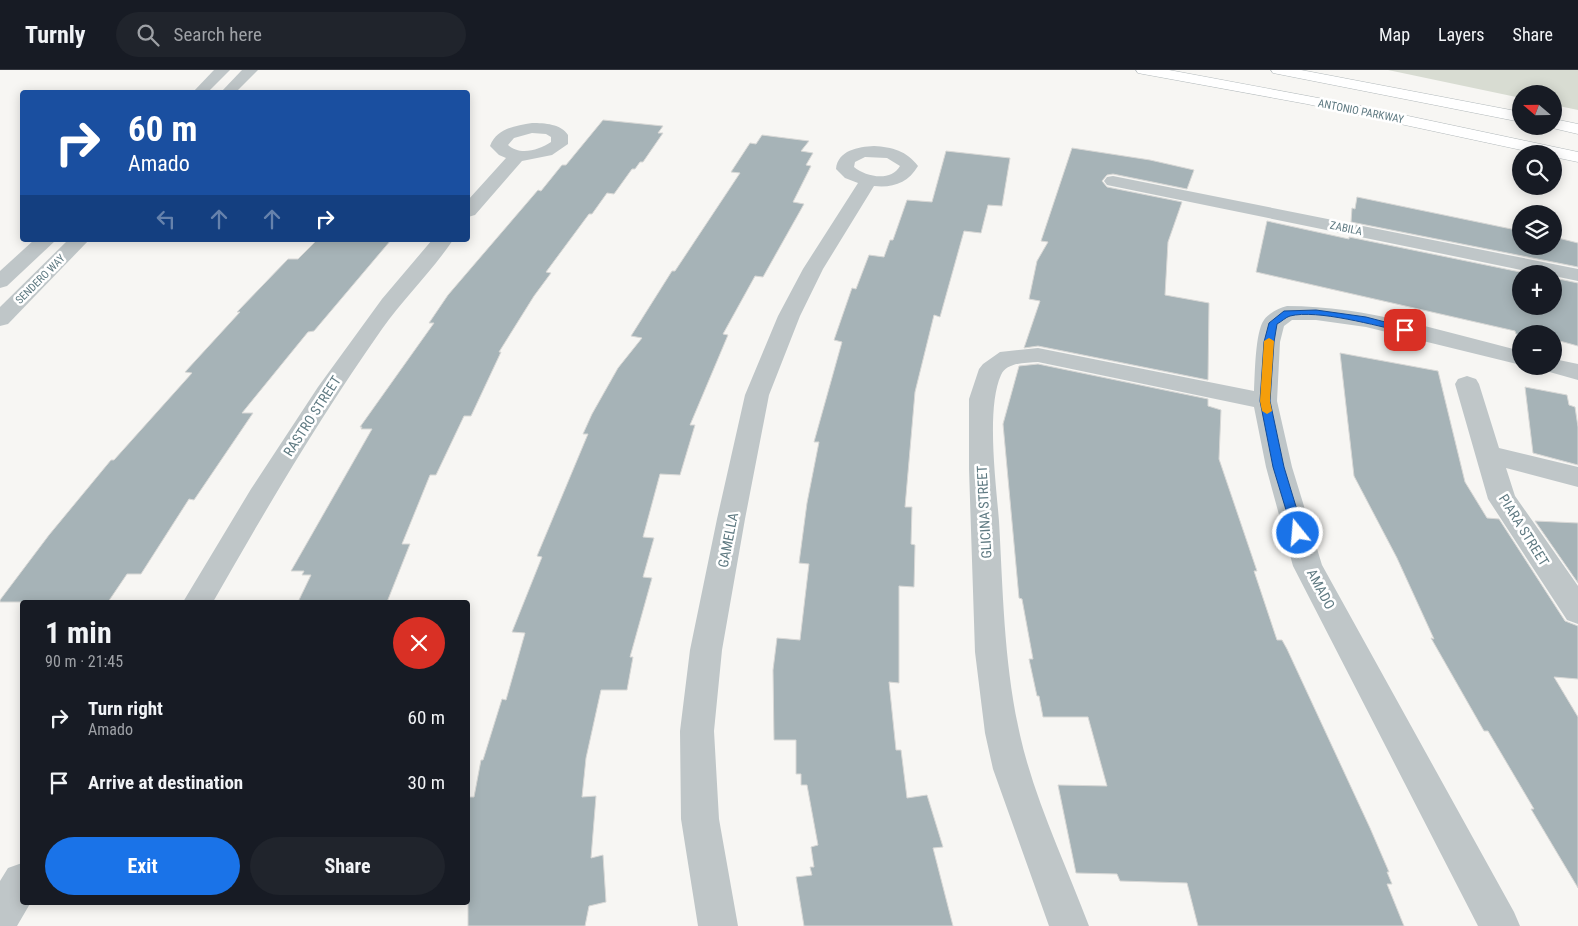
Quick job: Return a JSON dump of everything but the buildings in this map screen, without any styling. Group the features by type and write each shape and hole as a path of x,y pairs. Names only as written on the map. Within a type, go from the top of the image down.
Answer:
{"highway":[{"name":"ANTONIO PARKWAY","path":"1143,70 1161,71 1406,119 1578,157"},
{"name":"ANTONIO PARKWAY","path":"1278,70 1512,115"},
{"path":"1320,70 1417,96"},
{"path":"1562,126 1578,129"}],"street":[{"path":"202,90 223,70"},
{"path":"230,90 251,70"},
{"path":"470,209 518,155"},
{"name":"GAMELLA","path":"718,926 700,819 697,731 706,650 732,519 757,395 789,316 813,269 868,181"},
{"name":"ZABILA","path":"1113,182 1578,275"},
{"name":"SENDERO WAY","path":"0,282 44,242"},
{"name":"SENDERO WAY","path":"0,319 78,242"},
{"name":"RASTRO STREET","path":"199,600 242,525 317,408 374,324 441,242"},
{"name":"AMADO","path":"1500,926 1308,566 1279,467 1265,401 1269,342 1273,323 1287,313 1316,313 1366,320 1512,356"},
{"name":"GLICINA STREET","path":"1069,926 1011,769 1002,733 992,661 982,469 981,399 991,369 1008,357 1038,355 1265,401"},
{"path":"1562,368 1578,372"},
{"name":"PIARA STREET","path":"1467,384 1502,500 1578,611"},
{"path":"1487,454 1578,477"},
{"path":"0,916 20,885"}],"shaded area":[{"path":"1388,70 1578,70 1578,110 1562,107 1562,85 1512,85 1512,96"}],"slow traffic":[{"path":"1267,411 1265,401 1269,341"}],"route":[{"path":"1298,533 1279,467 1265,401 1269,342 1273,323 1287,313 1316,313 1366,320 1405,330"}]}
